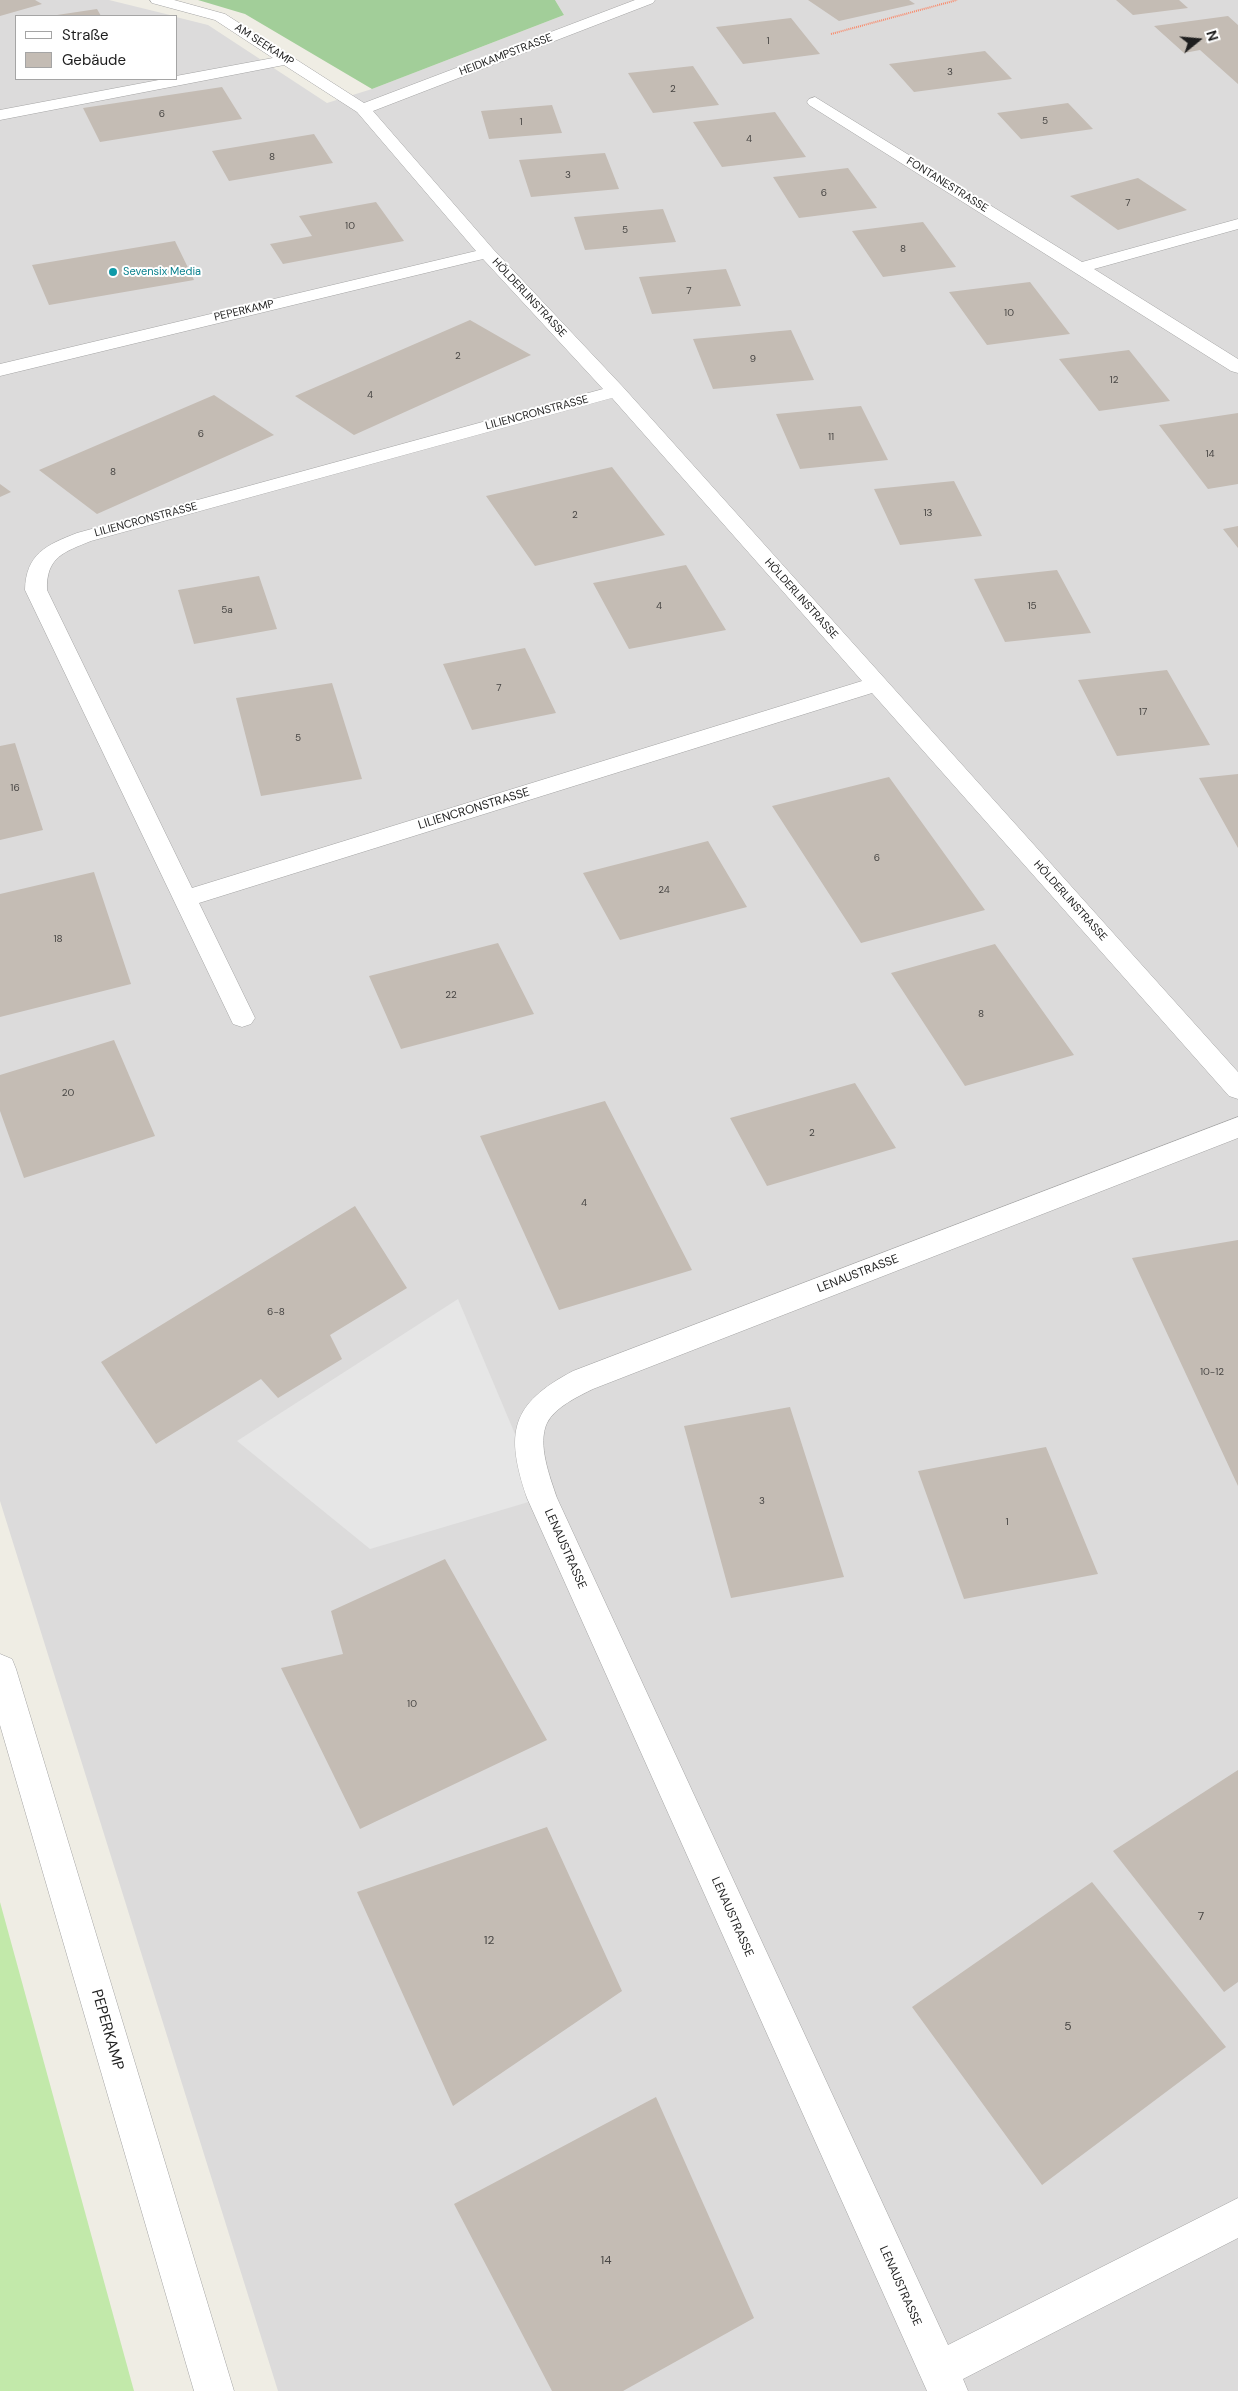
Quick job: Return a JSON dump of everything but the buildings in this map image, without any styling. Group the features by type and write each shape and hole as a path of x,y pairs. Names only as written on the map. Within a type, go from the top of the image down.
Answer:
{"street":[{"name":"AM SEEKAMP","path":"157,0 220,17 363,109"},
{"name":"HEIDKAMPSTRASSE","path":"363,109 648,0"},
{"path":"0,115 286,60"},
{"name":"FONTANESTRASSE","path":"815,102 1238,367"},
{"name":"HÖLDERLINSTRASSE","path":"363,109 487,253 616,391 1238,1089"},
{"path":"1080,268 1238,224"},
{"name":"PEPERKAMP","path":"0,370 487,253"},
{"name":"LILIENCRONSTRASSE","path":"242,1018 36,590 35,577 39,565 48,554 84,537 616,391"},
{"name":"LILIENCRONSTRASSE","path":"185,899 877,684"},
{"name":"LENAUSTRASSE","path":"1238,1127 582,1380 556,1395 537,1413 530,1439 532,1470 542,1498 943,2381 1238,2217"},
{"name":"PEPERKAMP","path":"0,1669 214,2391"}],"path":[{"path":"831,34 957,0"}],"shaded area":[{"path":"0,0 109,0 170,15 15,15 15,80 178,80 178,18 208,25 327,103 372,89 564,15 555,0 1238,0 1238,2391 278,2391 0,1501"},
{"path":"458,1299 542,1498 370,1549 237,1441"}],"green space":[{"path":"198,0 555,0 564,15 372,89 245,14"},
{"path":"0,1902 134,2391 0,2391"}],"place":[{"name":"Sevensix Media","path":"113,272"}]}
